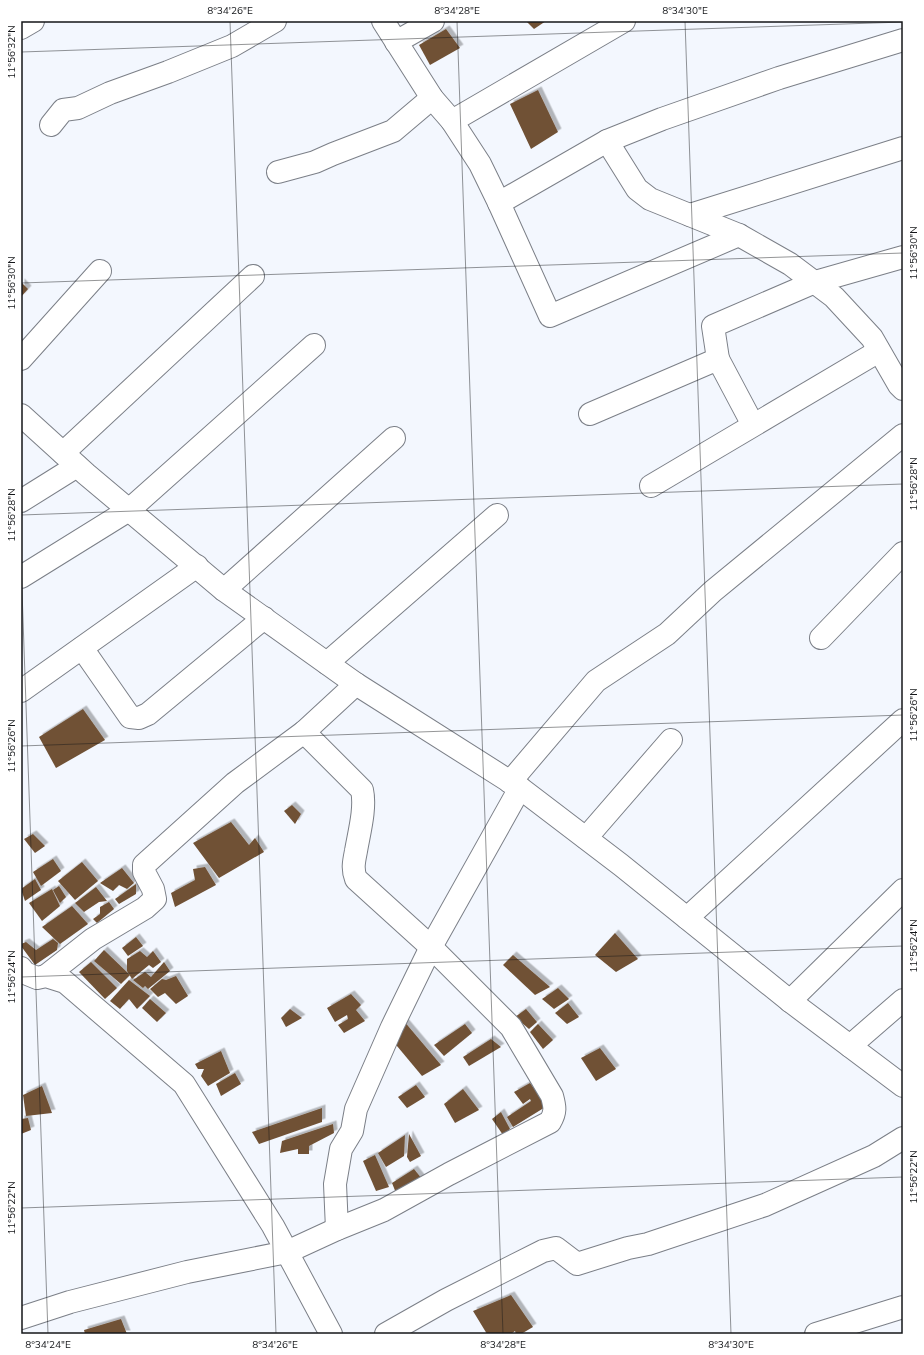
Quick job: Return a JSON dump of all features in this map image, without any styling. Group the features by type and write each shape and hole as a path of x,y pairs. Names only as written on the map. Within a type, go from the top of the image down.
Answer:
{"street":[{"path":"21,28 33,21"},
{"path":"51,125 63,110 78,108 110,93 168,72 232,46 275,21"},
{"path":"383,21 432,98 452,122 480,164 550,316 739,235"},
{"path":"396,42 433,21"},
{"path":"452,122 624,21"},
{"path":"499,203 607,141 662,119 779,78 903,40"},
{"path":"278,172 315,162 393,131 432,98"},
{"path":"607,141 637,189 650,199 739,235 790,264 834,297 872,338 899,385 903,389"},
{"path":"690,215 903,148"},
{"path":"753,425 718,359 713,326 815,282 903,257"},
{"path":"21,359 100,271"},
{"path":"21,501 70,460 253,276"},
{"path":"21,577 129,510 314,345"},
{"path":"652,486 879,351"},
{"path":"590,414 718,359"},
{"path":"21,416 70,460 224,590 356,684 515,785 586,838 790,1001 903,1086"},
{"path":"337,1230 335,1184 341,1150 352,1131 356,1109 392,1028 431,947 515,785 596,681 667,634 713,591 903,436"},
{"path":"224,590 394,438"},
{"path":"327,663 497,515"},
{"path":"821,638 903,553"},
{"path":"21,691 197,566"},
{"path":"82,648 130,717 138,718 148,714 264,618"},
{"path":"21,968 25,973 37,978 46,976 93,939 145,908 155,899 153,889 144,872 144,865 235,782 304,732 356,684"},
{"path":"687,918 903,720"},
{"path":"21,1318 70,1302 179,1274 287,1252 384,1210 449,1174 550,1122 555,1114 555,1105 552,1096 511,1027 431,947 356,879 353,868 364,798 362,790 304,732"},
{"path":"586,838 671,740"},
{"path":"790,1001 903,890"},
{"path":"46,976 65,982 184,1084 273,1226 331,1334"},
{"path":"850,1046 903,1000"},
{"path":"386,1334 446,1300 543,1251 556,1248 578,1264 628,1248 648,1244 765,1205 874,1156 903,1138"},
{"path":"822,1333 903,1307"}],"building":[{"path":"526,21 546,21 534,29"},
{"path":"446,29 460,48 430,65 419,45"},
{"path":"538,90 558,132 531,149 510,104"},
{"path":"21,282 28,289 21,297"},
{"path":"83,709 105,740 56,768 39,737"},
{"path":"292,805 301,814 295,824 284,811"},
{"path":"231,822 249,845 255,838 264,852 219,878 193,843"},
{"path":"33,834 45,846 35,853 24,839"},
{"path":"53,859 61,871 41,886 33,872"},
{"path":"82,862 98,881 75,900 58,881"},
{"path":"205,867 216,885 175,907 171,893 195,880 193,869"},
{"path":"122,868 134,883 127,889 119,885 113,891 100,883"},
{"path":"35,879 41,890 25,901 21,889"},
{"path":"136,884 136,894 119,904 115,899"},
{"path":"59,886 66,897 60,903 53,890"},
{"path":"96,887 107,901 99,902 84,912 75,903"},
{"path":"52,889 60,906 42,921 29,903"},
{"path":"109,902 114,909 97,923 93,919 100,914 100,907"},
{"path":"72,906 88,924 60,944 42,927"},
{"path":"615,933 638,959 616,972 595,955"},
{"path":"136,937 143,946 128,956 122,948"},
{"path":"53,939 58,943 57,950 35,965 21,946 21,944 26,942 36,950"},
{"path":"104,950 130,975 121,984 94,961"},
{"path":"140,951 147,957 153,951 161,962 153,968 149,965 132,979 127,971 127,959"},
{"path":"513,955 550,987 535,995 503,965"},
{"path":"91,962 117,988 105,999 79,972"},
{"path":"164,962 170,971 148,989 145,986 143,988 133,980 145,972 151,977"},
{"path":"176,976 188,996 176,1004 165,993 158,997 150,989 162,979 166,980"},
{"path":"129,980 150,996 137,1009 129,999 120,1009 110,1001"},
{"path":"558,988 569,999 554,1009 542,999"},
{"path":"351,994 361,1005 356,1010 365,1021 344,1033 338,1025 348,1019 347,1015 335,1022 327,1008"},
{"path":"150,999 166,1013 157,1022 142,1008"},
{"path":"568,1003 579,1017 567,1024 555,1013"},
{"path":"290,1009 302,1018 286,1027 281,1018"},
{"path":"526,1009 537,1022 529,1029 515,1017"},
{"path":"403,1020 441,1065 422,1076 392,1040"},
{"path":"465,1024 472,1033 444,1056 434,1045"},
{"path":"538,1024 553,1040 543,1049 530,1032"},
{"path":"491,1039 501,1047 469,1066 463,1057"},
{"path":"600,1048 616,1069 596,1081 581,1058"},
{"path":"221,1051 230,1073 208,1086 201,1076 204,1069 198,1069 195,1064"},
{"path":"235,1073 241,1084 221,1096 216,1084"},
{"path":"530,1083 547,1106 513,1127 507,1117 531,1101 530,1099 523,1104 514,1092"},
{"path":"416,1085 425,1097 407,1108 398,1097"},
{"path":"42,1086 52,1113 26,1116 23,1095"},
{"path":"463,1089 479,1110 455,1123 444,1104"},
{"path":"322,1108 322,1122 259,1144 252,1132"},
{"path":"501,1112 510,1129 503,1135 492,1119"},
{"path":"28,1118 31,1130 21,1134 21,1119"},
{"path":"333,1124 334,1133 309,1146 309,1154 298,1154 298,1149 280,1153 282,1141"},
{"path":"409,1134 421,1156 410,1162 407,1157"},
{"path":"405,1135 404,1156 386,1167 378,1153"},
{"path":"375,1155 389,1187 376,1191 363,1161"},
{"path":"414,1169 422,1179 396,1193 392,1183"},
{"path":"511,1295 533,1327 521,1334 516,1334 515,1331 511,1334 487,1334 473,1311"},
{"path":"121,1319 127,1334 85,1334 84,1330"}]}
